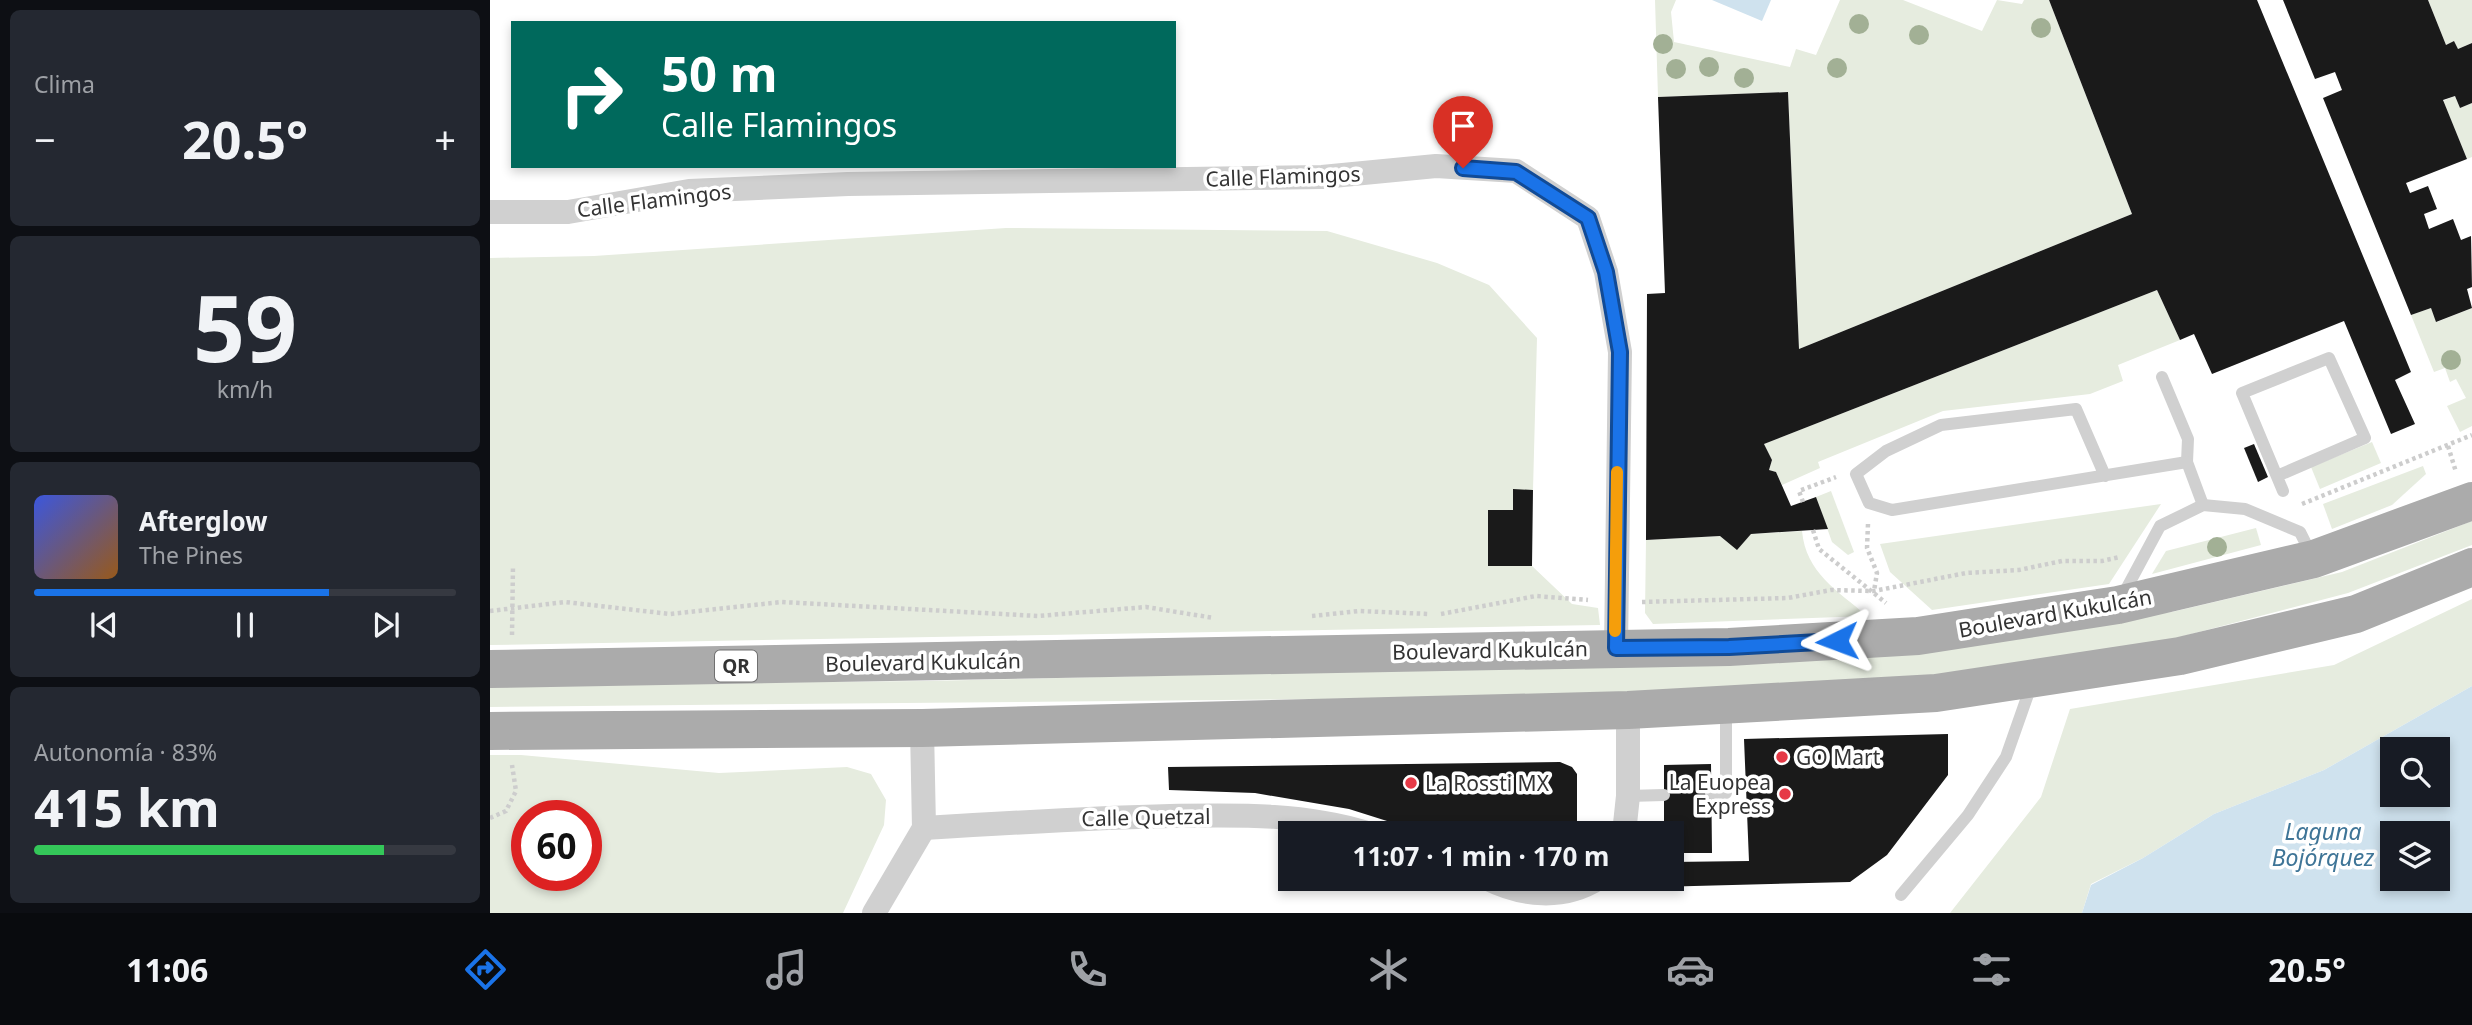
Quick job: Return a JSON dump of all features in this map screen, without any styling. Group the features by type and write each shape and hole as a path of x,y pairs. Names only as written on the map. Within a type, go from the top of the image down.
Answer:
{"main road":[{"name":"Boulevard Kukulcán","path":"501,656 670,668 1729,647 1919,636 2118,606 2314,559 2472,501"},
{"path":"500,744 922,728 1628,710 1936,693 2180,656 2356,614 2472,567"}],"street":[{"name":"Calle Flamingos","path":"490,212 568,212 689,191 835,185 1322,177 1436,166 1516,172 1588,218 1606,272 1620,352 1614,603 1616,648"},
{"path":"1625,821 1628,710"},
{"path":"874,913 924,828 922,728"},
{"name":"Calle Quetzal","path":"924,828 1088,818 1256,814 1322,821"},
{"path":"1519,891 1553,895 1564,891"}],"lane":[{"path":"2277,475 2365,438 2329,358 2242,393 2283,491"},
{"path":"2162,377 2188,439 2187,461 2203,505"},
{"path":"2105,476 2076,409 1941,425 1886,451 1856,474 1869,503 1892,510 2105,476 2187,461"},
{"path":"2118,606 2161,526 2203,505 2245,509 2301,532 2314,559"},
{"path":"1901,895 1968,815 2006,757 2034,678"},
{"path":"1711,793 1726,793 1726,705"},
{"path":"1628,796 1664,795"}],"path":[{"path":"2267,517 2472,435"},
{"path":"1803,502 1799,491 1825,478 1856,474"},
{"path":"1869,503 1867,548 1877,573 1874,591"},
{"path":"1813,530 1819,549 1874,591 1919,636"},
{"path":"1304,617 1359,611 1440,615 1536,596 1614,603 1788,598 1831,590 1874,591 1966,573 2019,570 2062,561 2102,561 2146,550"},
{"path":"501,656 511,607 513,566"},
{"path":"490,611 565,602 670,614 782,602 1038,616 1146,607 1223,620"},
{"path":"490,818 506,811 516,790 500,744"}],"shaded area":[{"path":"1655,0 1676,0 1671,12 1674,42 1790,67 1796,49 1816,55 1840,0 1903,0 1982,31 1997,0 2022,4 2024,0 2049,0 2132,214 1799,349 1788,92 1658,97"},
{"path":"2428,0 2472,0 2472,43 2458,49 2454,41 2446,45"},
{"path":"2455,96 2460,108 2472,103 2472,157 2467,159 2443,101"},
{"path":"1006,228 1327,231 1437,263 1489,285 1537,338 1533,490 1513,490 1513,510 1488,510 1488,566 1532,566 1572,604 1598,608 1600,625 490,645 490,258 594,256"},
{"path":"2157,290 2180,340 2118,365 2123,381 2090,394 1943,411 1818,462 1820,468 1782,485 1776,472 1769,470 1772,460 1764,444"},
{"path":"2431,308 2437,322 2472,308 2472,426 2460,432 2447,406 2466,398 2456,379 2450,382 2445,368 2434,372 2411,315"},
{"path":"2372,442 2381,463 2320,489 2311,467"},
{"path":"2423,466 2426,474 2392,505 2332,529 2323,504"},
{"path":"1831,491 1854,552 1848,555 1832,542 1816,497"},
{"path":"2161,504 2109,584 1932,610 1890,572 1880,544"},
{"path":"2472,521 2472,545 2348,593 2176,638 1934,678 1627,696 490,707 490,685 925,681 1628,665 2172,612 2342,572"},
{"path":"2256,528 2261,545 2152,574 2166,551"},
{"path":"1802,531 1805,546 1816,569 1834,589 1867,616 1653,624 1645,613 1646,540 1720,536 1737,549 1751,534"},
{"path":"2472,599 2472,686 2324,770 2214,814 2143,858 2091,884 2082,913 1950,913 2041,797 2070,709 2334,665"},
{"path":"490,755 521,755 719,773 847,767 871,774 886,800 884,825 843,913 490,913"}],"water":[{"path":"1712,0 1771,0 1762,21"},
{"name":"Laguna Bojórquez","path":"2472,686 2472,913 2082,913 2091,885 2143,858 2214,814 2324,770 2380,738 2380,807 2450,807 2450,737 2382,737"}],"building":[{"path":"2049,0 2257,0 2411,372 2395,380 2415,424 2391,434 2344,321 2212,374 2194,334 2180,340 2157,290 1764,444 1772,460 1769,470 1776,472 1791,506 1816,497 1828,529 1751,534 1737,550 1720,536 1646,540 1647,294 1665,293 1658,97 1788,92 1799,349 2132,214"},
{"path":"2283,0 2428,0 2446,45 2454,41 2458,49 2472,43 2472,103 2460,108 2455,96 2443,100 2467,159 2406,183 2410,193 2428,186 2437,209 2424,214 2429,229 2453,219 2461,240 2471,236 2472,287 2467,289 2472,308 2436,322 2431,308 2411,315 2323,98 2342,90 2335,72 2315,79"},
{"path":"2254,444 2268,477 2258,482 2244,448"},
{"path":"1513,489 1533,490 1532,566 1488,566 1488,510 1513,510"},
{"path":"1948,734 1948,775 1887,855 1850,882 1684,886 1684,862 1749,861 1744,739"},
{"path":"1560,762 1572,767 1577,774 1577,821 1387,821 1349,809 1255,793 1169,790 1168,767"},
{"path":"1711,764 1712,853 1684,853 1684,821 1664,821 1664,765"}],"slow traffic":[{"path":"1615,631 1617,472"}],"place":[{"name":"GO Mart","path":"1782,757"},
{"name":"La Rossti MX","path":"1411,783"},
{"name":"La Euopea Express","path":"1785,794"}],"route":[{"path":"1463,168 1516,172 1588,218 1606,272 1620,352 1614,603 1616,648 1729,647 1837,641"}]}
